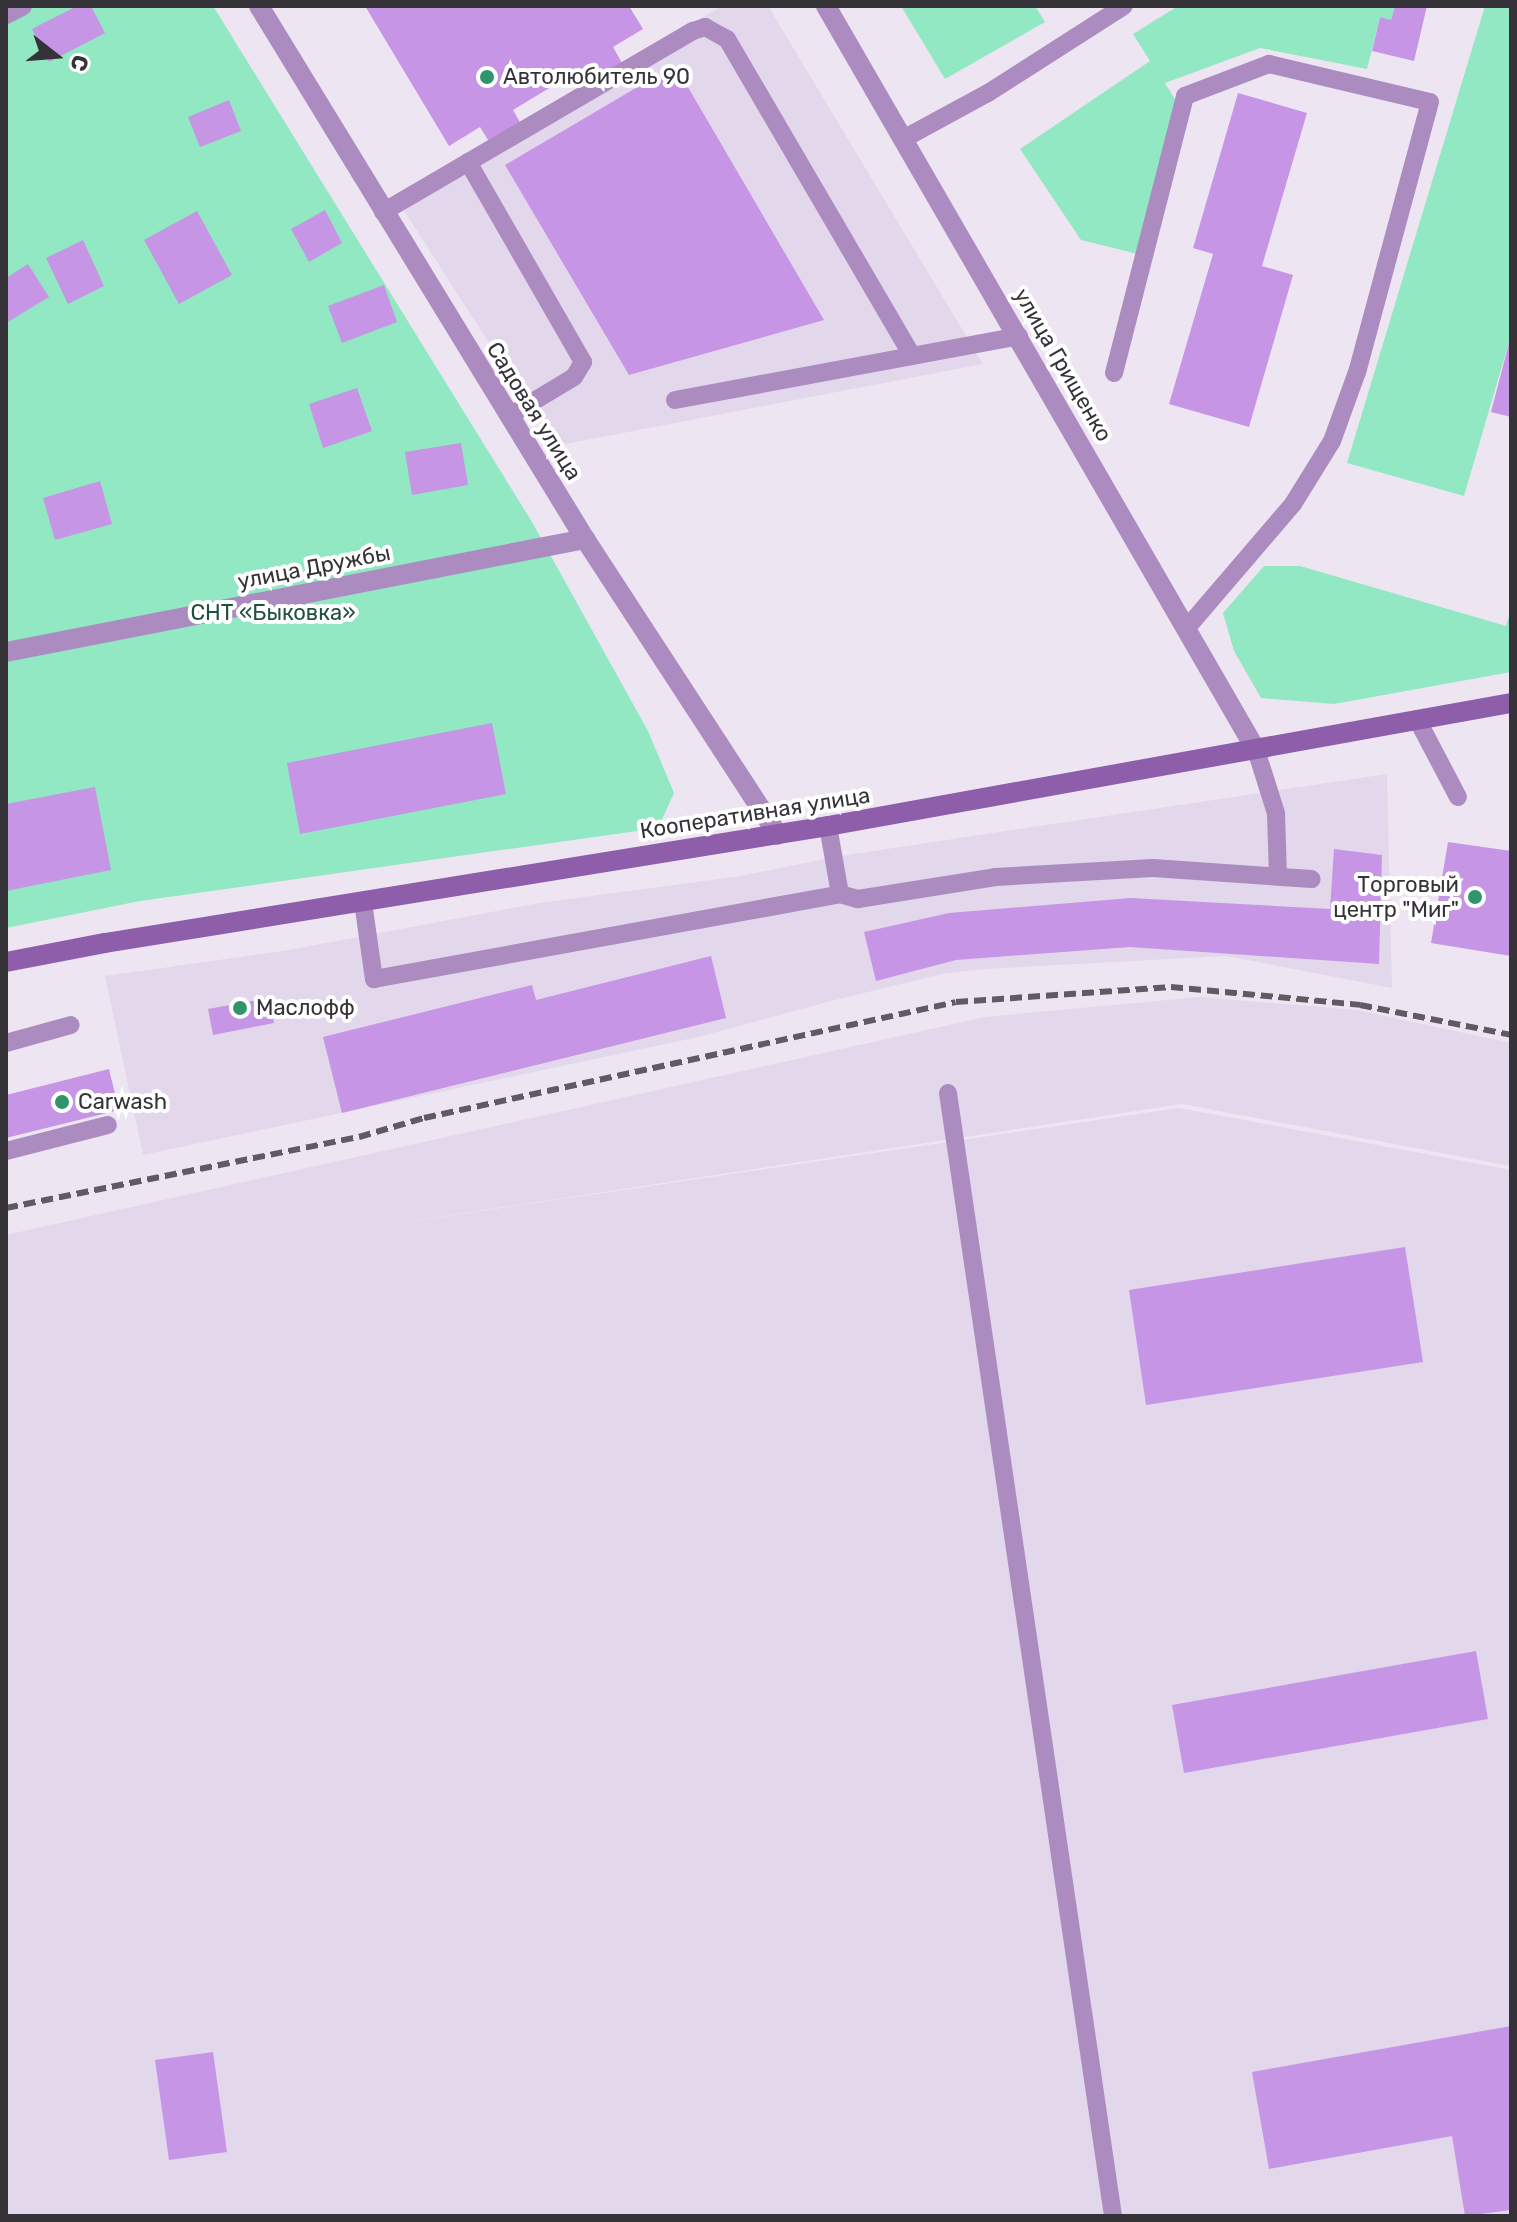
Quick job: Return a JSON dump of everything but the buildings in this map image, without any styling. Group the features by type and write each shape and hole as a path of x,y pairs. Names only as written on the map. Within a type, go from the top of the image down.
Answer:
{"main road":[{"name":"Кооперативная улица","path":"6,962 778,835 1511,703"}],"street":[{"path":"6,14 22,6"},
{"name":"Садовая улица","path":"259,6 585,539 778,835"},
{"name":"улица Грищенко","path":"826,6 1256,750"},
{"name":"улица Дружбы","path":"6,652 585,539"}],"lane":[{"path":"905,138 988,93 1124,6"},
{"path":"383,212 693,31 705,27 727,39 912,356"},
{"path":"1114,373 1185,96 1269,64 1430,102 1357,372 1332,441 1293,504 1186,629"},
{"path":"468,162 583,362 574,377 509,416"},
{"path":"675,400 1019,336"},
{"path":"1417,719 1458,797"},
{"path":"1256,750 1276,813 1278,876"},
{"path":"828,826 840,894"},
{"path":"363,902 374,979 840,894 858,899 995,877 1153,868 1312,879"},
{"path":"6,1043 71,1025"},
{"path":"948,1093 1113,2216"},
{"path":"6,1151 108,1125"}],"shaded area":[{"path":"722,6 768,6 983,364 555,446 396,198"},
{"path":"1387,774 1392,988 1226,956 942,974 698,1037 143,1155 105,976 289,950 539,903 741,876 840,856"},
{"path":"1200,997 1357,1010 1511,1043 1511,1166 1182,1104 346,1231 1179,1108 1511,1170 1511,2216 6,2216 6,1235 985,1017"}],"green space":[{"name":"СНТ «Быковка»","path":"6,6 213,6 532,522 648,731 674,793 658,828 140,901 6,928"},
{"path":"901,6 1035,6 1045,22 945,79"},
{"path":"1178,6 1395,6 1391,20 1380,17 1367,69 1260,48 1165,83 1179,106 1142,255 1081,240 1020,149 1150,61 1133,34"},
{"path":"1485,6 1511,6 1511,335 1464,496 1347,463"},
{"path":"1264,566 1300,566 1506,626 1511,609 1511,672 1334,704 1261,698 1234,651 1223,613"}],"railway":[{"path":"6,1208 359,1137 424,1118 956,1002 1171,987 1360,1005 1511,1035"}],"place":[{"name":"Автолюбитель 90","path":"487,77"},
{"name":"Торговый центр \"Миг\"","path":"1475,897"},
{"name":"Маслофф","path":"240,1008"},
{"name":"Carwash","path":"62,1102"}]}
